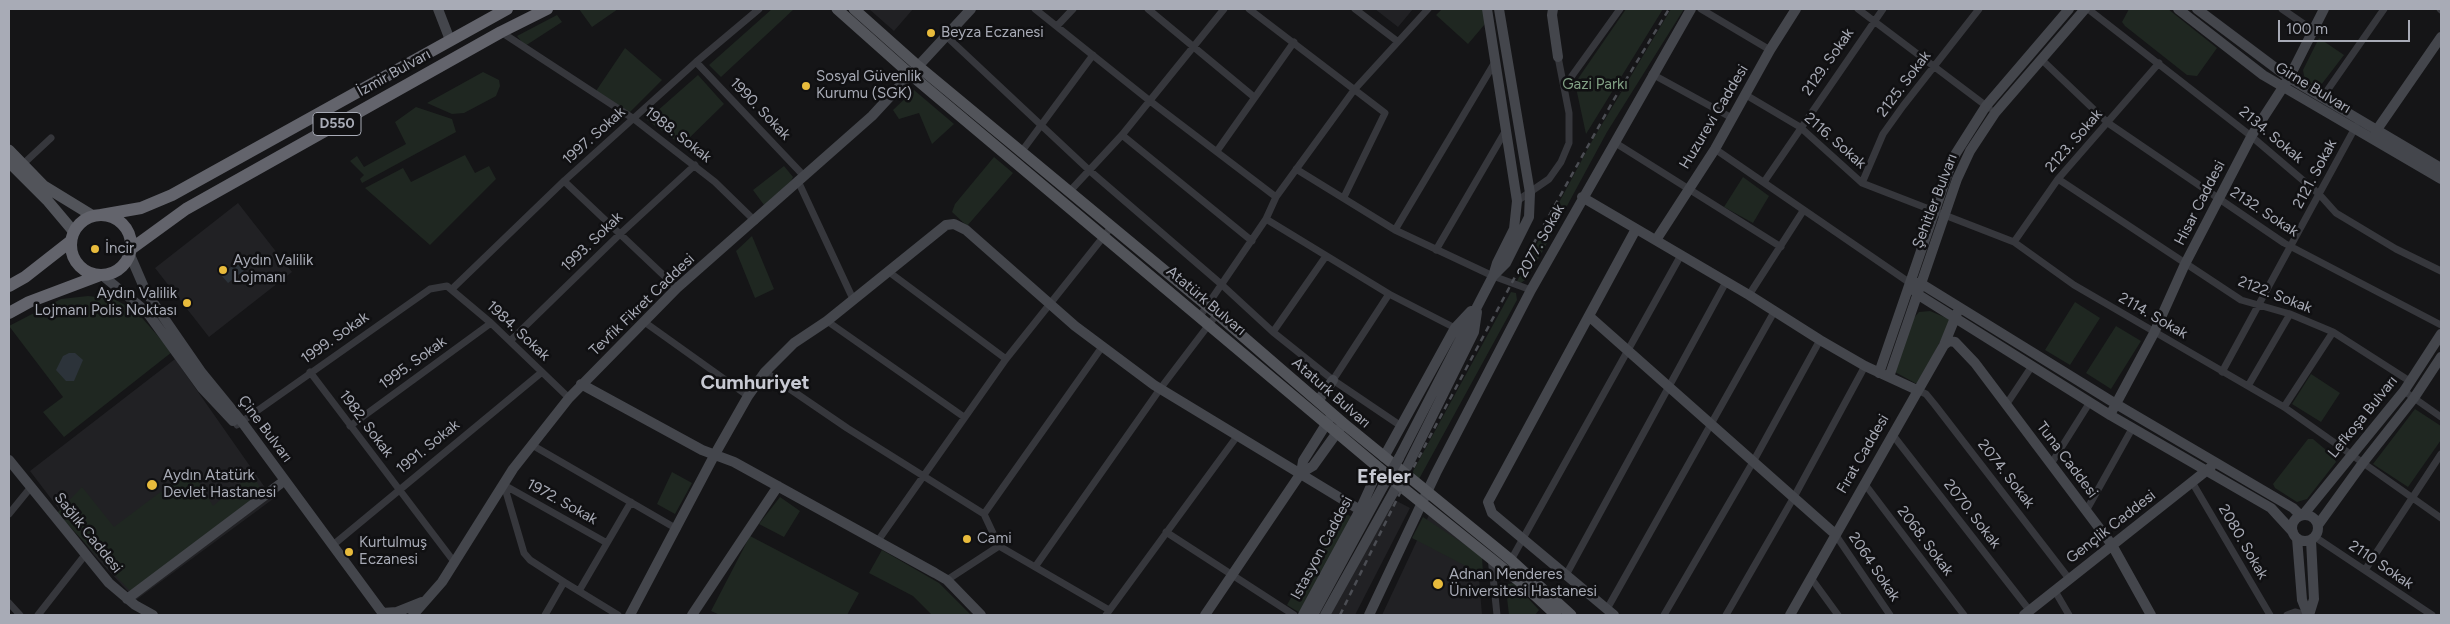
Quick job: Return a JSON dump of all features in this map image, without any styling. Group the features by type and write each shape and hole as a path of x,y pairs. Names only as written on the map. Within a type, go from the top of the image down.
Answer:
{"highway":[{"name":"İzmir Bulvarı","path":"97,216 141,208 172,195 507,9"},
{"name":"İzmir Bulvarı","path":"131,252 186,209 501,32 548,9"},
{"path":"9,286 25,277 72,237 78,225 97,216 110,216 126,227 130,236 131,252"},
{"path":"72,237 74,260 80,268 101,276"},
{"name":"D550","path":"9,312 29,302 118,271 125,264 131,252"}],"main road":[{"name":"Atatürk Bulvarı","path":"838,9 914,70 1022,151 1217,314"},
{"name":"Atatürk Bulvarı","path":"854,9 914,70 1104,235 1200,316 1330,419"},
{"path":"9,150 16,165 72,237"},
{"path":"16,165 52,191 97,216"},
{"name":"Ataturk Bulvarı","path":"1217,314 1318,401 1330,419 1382,463"},
{"path":"1382,463 1396,479 1425,497 1494,554 1556,615"},
{"path":"1494,554 1511,560 1571,615"}],"street":[{"path":"438,9 450,40"},
{"name":"1997. Sokak","path":"450,288 564,181 696,62 759,9"},
{"name":"Tevfik Fikret Caddesi","path":"413,615 442,582 513,469 568,398 643,320 677,288 755,222 801,178 872,116 971,9"},
{"path":"1035,9 1150,101 1276,197"},
{"path":"1057,26 1073,9"},
{"path":"1148,9 1254,97"},
{"path":"1070,191 1122,136 1224,9"},
{"path":"1250,9 1385,113 1344,197"},
{"path":"1356,9 1397,41"},
{"path":"1200,316 1252,241 1266,219 1276,197 1354,90 1428,9"},
{"path":"1313,615 1396,479 1398,458 1493,276 1497,263 1514,229 1517,201 1487,9"},
{"path":"1493,276 1506,263 1529,217 1530,193 1499,9"},
{"path":"1517,201 1549,179 1561,162 1570,143 1564,87 1552,15 1553,9"},
{"path":"1564,87 1620,9"},
{"name":"2077. Sokak","path":"1369,615 1425,497 1531,290 1652,74 1691,9"},
{"path":"1701,9 1770,50"},
{"name":"Huzurevi Caddesi","path":"1656,240 1715,149 1770,50 1796,9"},
{"path":"1858,9 1995,113"},
{"name":"2129. Sokak","path":"1764,182 1800,126 1882,9"},
{"name":"2125. Sokak","path":"1862,183 1884,134 1903,106 1979,9"},
{"name":"Şehitler Bulvarı","path":"1941,212 1954,158 1986,106 2069,9"},
{"name":"Şehitler Bulvarı","path":"1884,375 1941,212 1970,151 1995,113 2087,9"},
{"name":"2134. Sokak","path":"2087,9 2251,136 2319,194 2336,213 2396,249 2441,271"},
{"name":"Girne Bulvarı","path":"2178,9 2263,75 2356,126 2441,179"},
{"name":"Girne Bulvarı","path":"2198,9 2289,78 2322,98 2356,126 2376,131 2440,164"},
{"path":"2282,9 2314,31"},
{"name":"Hisar Caddesi","path":"2110,415 2154,333 2185,264 2251,136 2289,78 2324,9"},
{"path":"2322,98 2384,9"},
{"name":"1988. Sokak","path":"501,32 634,119 695,165 755,222"},
{"path":"946,36 1090,171 1221,284 1273,332 1333,380 1401,426"},
{"path":"2376,131 2441,37"},
{"path":"1217,151 1294,42"},
{"path":"1022,151 1093,55"},
{"name":"2132. Sokak","path":"2041,59 2108,123 2291,247 2441,325"},
{"name":"1990. Sokak","path":"696,62 801,178 853,298"},
{"path":"1395,230 1495,62"},
{"name":"2123. Sokak","path":"2014,242 2058,179 2159,63"},
{"path":"1652,74 1732,118"},
{"name":"2116. Sokak","path":"1746,95 1800,126 1862,183 1941,212"},
{"name":"2121. Sokak","path":"2222,372 2356,126"},
{"path":"1436,250 1507,128"},
{"path":"1122,136 1252,241"},
{"path":"16,165 51,138"},
{"path":"1614,142 1781,247"},
{"path":"1715,149 1803,211 1915,283 1960,308 2116,404 2217,462 2302,516 2313,518 2318,525 2313,539 2314,599 2308,615"},
{"name":"1993. Sokak","path":"510,341 620,234 695,165"},
{"path":"1296,169 1395,230 1493,276 1531,290"},
{"name":"2122. Sokak","path":"2058,179 2241,300 2290,314 2333,332 2411,382"},
{"path":"564,181 677,288"},
{"path":"1582,197 1865,366 1917,390"},
{"path":"1749,295 1803,211"},
{"name":"2114. Sokak","path":"1941,212 2014,242 2074,285 2284,408 2441,518"},
{"path":"1266,219 1388,294 1455,328"},
{"path":"630,615 715,454 748,396 765,372 794,343 889,272 946,225 954,224 966,230 1049,304 1160,389 1360,510"},
{"path":"877,542 1006,359 1112,226"},
{"path":"1636,229 1590,318 1488,502 1492,513 1611,612 1710,425 1774,312"},
{"name":"Çine Bulvarı","path":"131,252 146,292 159,312 381,615"},
{"path":"1511,560 1681,255"},
{"path":"1273,332 1326,256"},
{"path":"889,272 1006,359"},
{"name":"Çine Bulvarı","path":"101,276 147,312 202,388 239,423"},
{"path":"1566,575 1670,388 1726,282"},
{"name":"Şehitler Bulvarı","path":"1884,375 1917,294 1915,283"},
{"name":"1984. Sokak","path":"450,288 492,324 568,398"},
{"name":"1999. Sokak","path":"239,423 430,289 450,288"},
{"path":"1318,401 1388,294"},
{"path":"1917,294 2110,415 2271,508 2295,535 2303,541 2313,539"},
{"path":"1325,615 1474,332 1478,304"},
{"name":"Istasyon Caddesi","path":"1303,615 1360,510 1401,426 1455,328 1478,304"},
{"name":"Fırat Caddesi","path":"1790,615 1944,345 1960,308"},
{"path":"1035,567 1160,389 1217,314"},
{"path":"2248,386 2290,314"},
{"path":"1590,318 1629,350 1710,425 1835,534"},
{"path":"643,320 748,396"},
{"path":"827,320 964,417"},
{"name":"1995. Sokak","path":"350,426 492,324"},
{"path":"2284,408 2333,332"},
{"name":"Lefkoşa Bulvarı","path":"2302,516 2411,382 2441,334"},
{"path":"1664,615 1753,462 1820,340"},
{"name":"Tuna Caddesi","path":"1944,345 1949,341 1955,342 1964,349 2112,545 2151,615"},
{"path":"984,514 1102,346"},
{"name":"Lefkoşa Bulvarı","path":"2318,525 2362,464 2414,398 2441,357"},
{"path":"1726,615 1794,497 1865,366"},
{"path":"2006,404 2032,366"},
{"name":"1982. Sokak","path":"310,372 455,563"},
{"name":"1991. Sokak","path":"333,545 542,372"},
{"path":"765,372 847,428 984,514 999,546 1108,613 1238,435"},
{"path":"582,384 702,450 729,460 778,486 947,580 981,615"},
{"name":"2074. Sokak","path":"1917,390 1926,394 1935,405 2070,580"},
{"path":"2404,391 2441,417"},
{"path":"2051,464 2090,402"},
{"path":"1205,615 1233,577 1301,473 1303,461 1330,419"},
{"path":"2086,511 2133,427"},
{"path":"1301,473 1313,466 1340,428"},
{"name":"2070. Sokak","path":"1892,434 2027,613"},
{"path":"532,445 677,529"},
{"path":"2365,570 2441,454"},
{"name":"Sağlık Caddesi","path":"9,460 85,555 127,599 153,615"},
{"name":"Gençlik Caddesi","path":"2027,613 2217,462"},
{"path":"127,599 283,482"},
{"name":"Çine Bulvarı","path":"283,482 333,545 381,615"},
{"name":"2080. Sokak","path":"2192,482 2270,615"},
{"name":"2068. Sokak","path":"1864,483 1964,615"},
{"path":"504,485 524,553 530,560 618,615"},
{"name":"1972. Sokak","path":"504,485 607,543"},
{"path":"692,615 778,486"},
{"path":"9,514 31,487"},
{"path":"578,590 631,502"},
{"path":"2302,516 2294,522 2302,600 2308,615"},
{"path":"1166,532 1294,615"},
{"name":"2064 Sokak","path":"1835,534 1890,615"},
{"name":"2110 Sokak","path":"2313,539 2365,570 2432,615"},
{"path":"947,580 999,546"},
{"path":"1494,554 1497,615"},
{"path":"38,615 85,555"},
{"path":"1811,578 1838,615"},
{"path":"545,615 564,582"},
{"path":"2055,591 2069,615"},
{"name":"Tevfik Fikret Caddesi","path":"381,615 396,612 425,600"},
{"path":"9,603 20,615"},
{"path":"2287,615 2295,612 2308,615"}],"shaded area":[{"path":"869,9 913,9 894,31"},
{"path":"1375,9 1413,9 1398,27"},
{"name":"Aydın Valilik Lojmanı","path":"238,203 292,272 209,337 155,268"},
{"path":"240,260 247,268 228,283 221,275"},
{"path":"75,353 83,360 74,381 66,381 56,370 63,356"},
{"name":"Aydın Atatürk Devlet Hastanesi","path":"175,359 273,499 136,600 94,555 30,471"},
{"path":"1391,498 1410,508 1355,615 1327,615"},
{"name":"Adnan Menderes Üniversitesi Hastanesi","path":"1429,515 1477,554 1482,615 1382,615"}],"green space":[{"path":"579,9 618,9 592,27"},
{"path":"772,9 794,9 721,77 709,65"},
{"path":"1442,9 1483,9 1485,24 1468,44 1436,15"},
{"name":"Gazi Parkı","path":"1626,9 1663,9 1586,134 1575,83"},
{"path":"1671,9 1684,9 1607,132 1528,278 1518,285 1516,283 1592,141"},
{"path":"2129,9 2168,9 2217,48 2197,76 2187,75 2125,26 2122,22"},
{"path":"557,15 562,22 525,46 517,36"},
{"path":"2319,38 2344,55 2321,85 2312,84 2304,76 2303,70"},
{"path":"625,48 662,80 629,113 596,91"},
{"path":"483,72 499,80 500,86 496,96 464,113 452,114 427,103"},
{"path":"698,75 724,104 682,145 647,120"},
{"path":"914,90 954,124 932,144 919,113 899,119 893,110"},
{"path":"416,107 452,119 456,132 362,183 360,179 364,175 350,161 357,156 364,167 406,144 395,122"},
{"path":"465,155 475,173 489,166 496,179 430,245 365,188 403,168 411,182"},
{"path":"994,157 1013,173 967,226 952,212 955,204"},
{"path":"784,166 793,177 791,181 764,205 753,190"},
{"path":"1743,177 1769,196 1753,223 1724,207"},
{"path":"752,236 774,289 755,298 736,251"},
{"path":"1511,292 1516,293 1517,300 1419,479 1412,473"},
{"path":"88,296 114,299 136,311 172,352 64,437 43,412 63,397 9,326 61,299"},
{"path":"2075,302 2100,318 2070,365 2045,350"},
{"path":"1930,311 1951,320 1919,383 1915,383 1895,372 1913,319 1919,312"},
{"path":"2116,326 2141,341 2111,389 2086,373"},
{"path":"2311,374 2340,393 2321,422 2292,404"},
{"path":"2415,409 2441,426 2441,440 2408,487 2373,464"},
{"path":"2308,439 2313,439 2333,456 2336,462 2307,499 2297,502 2275,488 2273,484"},
{"path":"191,469 213,506 252,474 265,496 133,594 57,513 82,487 114,527"},
{"path":"672,472 692,483 675,514 657,504"},
{"path":"780,497 800,511 784,537 759,524"},
{"path":"1340,509 1353,518 1300,613 1287,605"},
{"path":"1423,517 1482,556 1483,575 1412,538"},
{"path":"750,536 859,593 847,615 720,615 711,611"},
{"path":"882,550 939,583 971,615 932,615 913,596 869,573"},
{"path":"1514,583 1539,610 1535,615 1509,615 1506,589 1508,584"}],"railway":[{"path":"1340,615 1403,487 1516,275 1613,101 1669,9"}],"place":[{"name":"Beyza Eczanesi","path":"931,33"},
{"name":"Sosyal Güvenlik Kurumu (SGK)","path":"806,86"},
{"name":"İncir","path":"95,249"},
{"name":"Aydın Valilik Lojmanı","path":"223,270"},
{"name":"Aydın Valilik Lojmanı Polis Noktası","path":"187,303"},
{"name":"Aydın Atatürk Devlet Hastanesi","path":"152,485"},
{"name":"Cami","path":"967,539"},
{"name":"Kurtulmuş Eczanesi","path":"349,552"},
{"name":"Adnan Menderes Üniversitesi Hastanesi","path":"1438,584"}],"district":[{"name":"Cumhuriyet","path":"755,383"},
{"name":"Efeler","path":"1384,477"}]}
